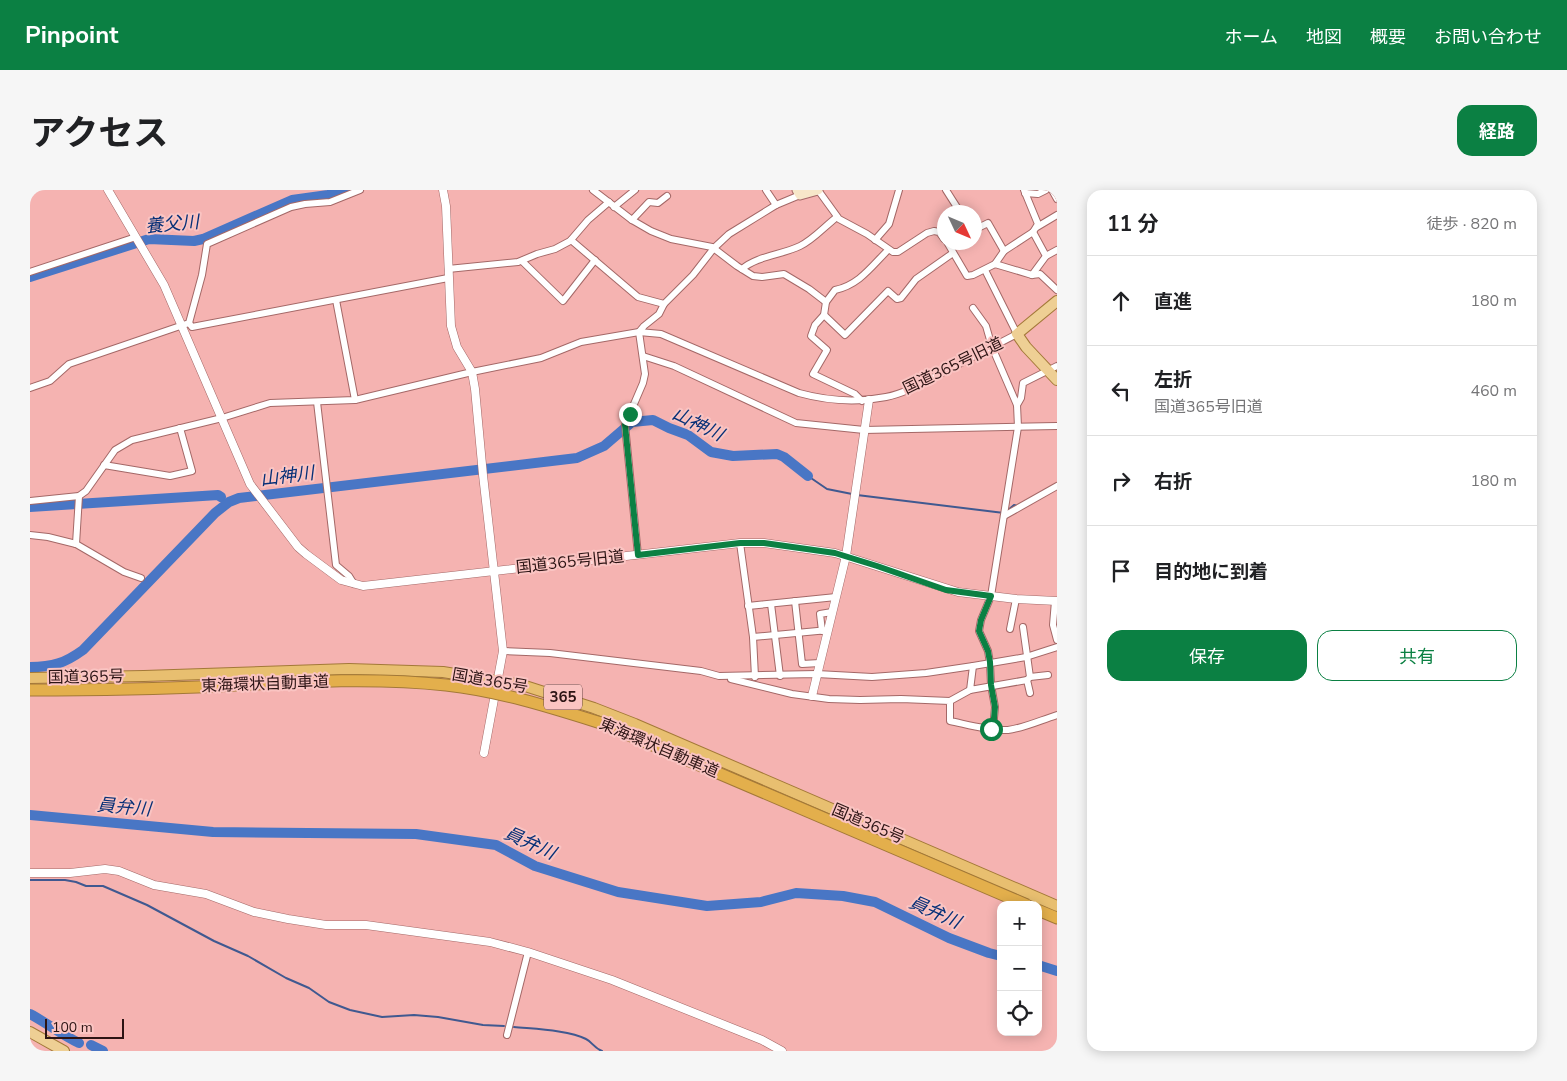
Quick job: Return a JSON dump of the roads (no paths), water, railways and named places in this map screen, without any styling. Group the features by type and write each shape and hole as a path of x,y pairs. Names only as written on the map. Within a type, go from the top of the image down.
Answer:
{"highway":[{"name":"国道365号","path":"30,678 357,669 442,672 498,680 557,695 635,724 1057,906"},
{"name":"東海環状自動車道","path":"30,690 146,689 367,680 408,682 483,691 551,707 601,723 1018,901"},
{"name":"国道365号","path":"30,695 142,694 360,685 437,689 495,698 549,711 592,725 1004,901"},
{"path":"1042,912 1057,918"},
{"path":"1042,917 1057,923"}],"main road":[{"path":"798,193 818,190"},
{"path":"1057,301 1017,334 1026,347 1052,368 1057,380"},
{"path":"30,1032 64,1051"}],"street":[{"path":"108,190 186,324 200,372 222,418"},
{"path":"186,324 202,275 207,244 291,207 330,202 360,190"},
{"path":"443,190 446,206 448,278 453,333 457,347 472,372 503,651 484,753"},
{"path":"593,190 632,220 651,231 665,237 714,248 742,270 759,277 784,274 810,289 826,302"},
{"path":"448,269 522,261 555,249 571,240 588,220 635,190"},
{"path":"766,190 776,205"},
{"path":"818,190 836,217 888,250 898,252 931,231 937,232"},
{"path":"874,240 889,224 899,190"},
{"path":"946,190 956,205"},
{"path":"1024,191 1038,194 1046,190"},
{"path":"1052,190 1057,199"},
{"path":"1024,191 1038,224 1035,230 1046,256"},
{"path":"638,555 625,429 645,374 639,332 659,314 664,304 693,276 714,248 737,228 798,193"},
{"path":"632,220 649,202 658,203 667,196"},
{"path":"952,250 967,276 985,270 994,264 1004,251 1057,215"},
{"path":"742,270 758,261 803,245 836,217"},
{"path":"982,226 988,223 1004,251"},
{"path":"571,240 638,297 664,304"},
{"path":"30,272 138,241"},
{"path":"812,696 825,630 832,612 846,556 864,430 865,401 855,394 813,374 827,350 811,336 815,325 824,315 826,302 835,290 847,287 861,278 888,250"},
{"path":"1032,275 1046,256 1057,250"},
{"path":"824,315 845,335 888,291 897,299 901,298 916,279 953,253"},
{"path":"522,261 563,300 595,260"},
{"path":"994,264 1032,275 1040,274 1057,290"},
{"path":"985,270 1017,334"},
{"path":"30,388 50,381 69,364 186,324 192,327 448,278"},
{"path":"336,300 355,400"},
{"path":"973,308 986,326 992,347 1017,405 1018,427 991,596 981,620 979,631 988,651 990,662 991,687 995,707 993,729"},
{"name":"国道365号旧道","path":"79,501 115,450 126,442 222,418 270,403 355,400 472,372 541,358 582,342 639,332 661,334 799,393 821,399 865,401 889,397 912,388 1017,334"},
{"path":"643,356 674,366 796,423 864,430 1057,426"},
{"path":"1017,405 1021,398 1023,383 1052,368"},
{"path":"317,402 336,565 349,576 354,584"},
{"name":"国道365号旧道","path":"222,418 250,484 298,547 341,580 363,586 740,543 807,548 846,556 946,590 1016,600 1056,601"},
{"path":"104,465 170,476 192,471 180,428"},
{"path":"1004,516 1057,486"},
{"path":"30,501 79,501 76,544"},
{"path":"30,535 76,544 124,572 141,578"},
{"path":"740,543 753,637 755,677"},
{"path":"748,606 836,597"},
{"path":"1010,629 1016,600"},
{"path":"795,601 802,664 820,663"},
{"path":"1056,601 1053,625 1057,640"},
{"path":"771,604 780,676"},
{"path":"1023,627 1028,656 1030,693"},
{"path":"753,637 825,630"},
{"path":"719,676 755,677 817,674 872,677 926,673 1056,650"},
{"path":"503,651 564,654 701,671 792,694 844,700 901,699 950,701 970,690 1048,675"},
{"path":"970,690 973,666"},
{"path":"950,701 950,721 993,729 1008,730 1057,715"},
{"path":"30,873 70,873 105,869 119,871 154,885 206,894 254,912 288,919 326,925 366,926 446,935 490,942 528,952 612,980 691,1010 762,1040 782,1051"},
{"path":"507,1035 528,952"}],"waterway":[{"name":"養父川","path":"30,277 149,239 194,241 203,239 292,200 328,195 344,190"},
{"name":"山神川","path":"30,667 58,663 83,650 215,513 229,502 239,498 577,458 604,446 632,422 653,420 688,435 711,452 733,456 777,454 784,457 808,476"},
{"name":"山神川","path":"808,476 827,489 852,494"},
{"name":"山神川","path":"30,507 218,495 221,497"},
{"name":"山神川","path":"857,495 1004,513"},
{"name":"山神川","path":"1007,511 1014,505 1018,506"},
{"name":"員弁川","path":"30,815 213,832 416,834 496,845 535,866 618,892 707,906 761,902 796,893 843,896 875,902 949,938 997,955"},
{"path":"30,880 65,880 86,886 103,886 147,905 214,941 248,956 286,978 309,988 329,1002 350,1010 382,1017 414,1015 483,1025 504,1026"},
{"name":"員弁川","path":"1042,966 1057,971"},
{"path":"30,1014 79,1043"},
{"path":"514,1027 551,1030 579,1036 602,1051"},
{"path":"91,1045 103,1051"}]}
